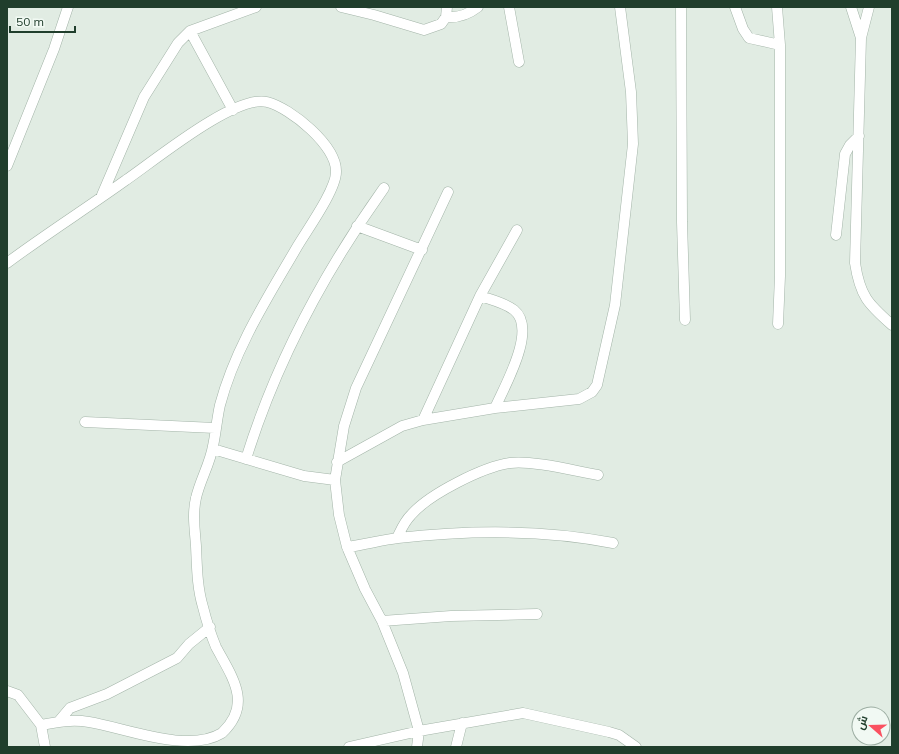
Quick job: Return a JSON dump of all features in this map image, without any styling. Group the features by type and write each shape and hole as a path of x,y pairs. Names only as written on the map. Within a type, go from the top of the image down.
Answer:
{"street":[{"path":"7,166 54,48 68,7"},
{"path":"102,196 146,92 178,43 190,31 256,7"},
{"path":"341,7 424,30 441,24 447,12 465,15 478,7"},
{"path":"508,7 519,62"},
{"path":"337,462 402,426 423,420 495,408 579,398 592,392 597,385 615,305 633,144 631,92 620,7"},
{"path":"681,7 682,222 685,320"},
{"path":"735,7 743,29 749,38 780,45"},
{"path":"776,7 780,45 780,276 778,324"},
{"path":"851,7 861,38"},
{"path":"870,7 861,38 855,263 857,280 864,296 873,308 892,325"},
{"path":"190,31 233,110"},
{"path":"7,263 191,132 251,102 266,102 277,106 317,134 332,156 337,168 335,180 326,198 252,325 235,361 221,402 215,428 213,449 195,501 194,524 198,582 203,607 214,642 235,681 238,696 236,715 221,735 197,746 184,747 130,735 89,722 59,721 41,725"},
{"path":"836,236 845,154 850,145 859,136"},
{"path":"246,460 258,423 289,350 318,293 357,226 384,188"},
{"path":"417,747 419,731 403,673 382,621 365,589 348,547 338,515 335,480 344,426 356,388 448,192"},
{"path":"357,226 422,250"},
{"path":"423,420 480,296 517,230"},
{"path":"480,296 504,304 516,311 524,334 513,366 495,408"},
{"path":"85,422 215,428"},
{"path":"213,449 304,476 335,480"},
{"path":"397,538 407,519 426,502 486,469 511,463 527,463 598,475"},
{"path":"348,547 397,538 525,532 582,537 613,543"},
{"path":"382,621 451,616 537,614"},
{"path":"59,721 70,708 107,694 177,658 189,644 210,627"},
{"path":"7,692 18,695 41,725 45,747"},
{"path":"348,747 419,731 515,714 531,714 609,732 619,735 636,747"},
{"path":"456,747 462,723"}]}
